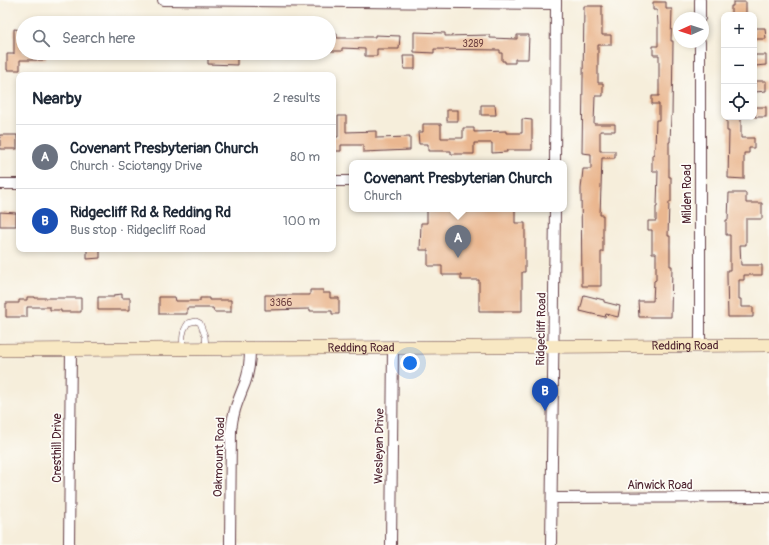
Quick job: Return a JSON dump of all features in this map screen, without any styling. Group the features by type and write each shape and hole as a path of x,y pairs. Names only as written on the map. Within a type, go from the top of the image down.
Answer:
{"main road":[{"name":"Redding Road","path":"0,350 769,345"}],"street":[{"path":"163,0 556,2 555,160"},
{"path":"700,0 700,12"},
{"name":"Milden Road","path":"700,48 700,346"},
{"path":"336,181 349,181"},
{"path":"0,184 16,184"},
{"name":"Ridgecliff Road","path":"551,545 555,212"},
{"name":"Wesleyan Drive","path":"390,545 392,348"},
{"name":"Oakmount Road","path":"230,545 232,418 234,407 245,382 250,349"},
{"name":"Cresthill Drive","path":"69,545 71,350"},
{"name":"Ainwick Road","path":"552,498 769,497"}],"lane":[{"path":"183,350 182,336 184,329 188,323 196,321 203,327 206,349"}],"building":[{"path":"653,2 666,2 666,9 672,9 672,116 669,142 671,202 669,202 668,236 670,236 670,266 672,266 671,317 639,317 638,301 653,301 654,281 656,280 656,253 652,253 652,230 648,230 648,221 656,221 658,171 652,171 652,155 654,154 655,148 656,120 659,120 659,104 652,104 652,96 659,96 659,55 653,55 653,46 658,46 658,24 657,10 653,10"},
{"path":"733,2 746,2 746,12 731,12 731,6 733,6"},
{"path":"584,6 602,6 602,35 611,35 611,45 598,45 598,83 603,83 603,96 595,96 594,124 615,124 615,131 600,131 600,151 615,151 615,158 602,158 600,215 603,215 603,252 601,252 601,286 582,286 581,189 583,169 591,169 591,154 582,153"},
{"path":"757,28 765,28 766,39 757,39"},
{"path":"14,29 16,29 16,60 20,60 20,70 7,70 7,54 14,54"},
{"path":"414,32 445,33 445,36 490,35 490,38 517,39 517,35 529,35 528,59 515,59 515,63 505,63 505,61 502,61 502,53 500,53 500,50 434,49 434,53 414,52"},
{"path":"336,34 337,38 375,37 375,35 400,36 399,49 377,49 377,56 365,56 365,49 342,48 342,51 336,51"},
{"path":"757,55 766,55 766,65 757,66"},
{"path":"403,56 415,56 415,69 404,69"},
{"path":"208,60 237,60 237,65 208,64"},
{"path":"757,81 766,81 766,91 757,92"},
{"path":"481,105 495,105 496,115 481,115"},
{"path":"757,107 766,107 766,117 757,117"},
{"path":"447,110 458,110 458,121 447,121"},
{"path":"338,116 346,116 346,132 376,131 376,138 410,137 410,150 363,152 363,145 341,145 341,151 336,151 336,137 338,137"},
{"path":"522,119 532,120 532,150 507,150 507,152 492,153 492,143 474,143 474,154 451,154 451,151 428,151 428,144 419,144 418,132 423,132 423,124 441,124 441,138 463,138 463,128 474,128 474,132 506,131 506,133 522,133"},
{"path":"727,120 741,120 741,138 754,138 754,148 749,148 749,153 744,153 744,179 728,178 729,131 727,131"},
{"path":"0,135 16,135 16,149 0,149"},
{"path":"729,193 746,193 746,203 762,203 762,219 746,219 746,245 740,245 741,265 762,265 762,275 744,275 744,280 739,280 739,299 741,299 741,307 753,307 753,317 728,317 727,270 730,270 730,235 726,235 726,220 728,220"},
{"path":"0,212 16,213 16,226 0,226"},
{"path":"427,212 515,212 515,223 525,223 525,272 522,272 522,311 479,311 479,280 461,280 461,275 442,275 442,266 428,266 428,250 420,250 421,223 427,223"},
{"path":"87,252 100,252 100,258 87,259"},
{"path":"310,290 323,290 323,293 330,293 330,298 339,298 339,314 332,314 332,311 310,311 310,309 265,310 265,295 310,295"},
{"path":"122,294 122,298 130,298 130,310 98,310 98,297 114,297 114,295"},
{"path":"584,295 620,306 618,317 606,314 605,317 580,311"},
{"path":"27,297 81,298 81,312 61,312 61,310 50,310 50,307 27,307 27,317 6,317 6,303 19,303 19,300 27,300"},
{"path":"159,297 175,297 176,301 200,301 200,298 209,298 209,300 231,300 231,312 214,312 213,308 187,308 187,314 159,314"}],"place":[{"name":"Covenant Presbyterian Church","path":"458,258"},
{"name":"Ridgecliff Rd & Redding Rd","path":"545,411"}]}
